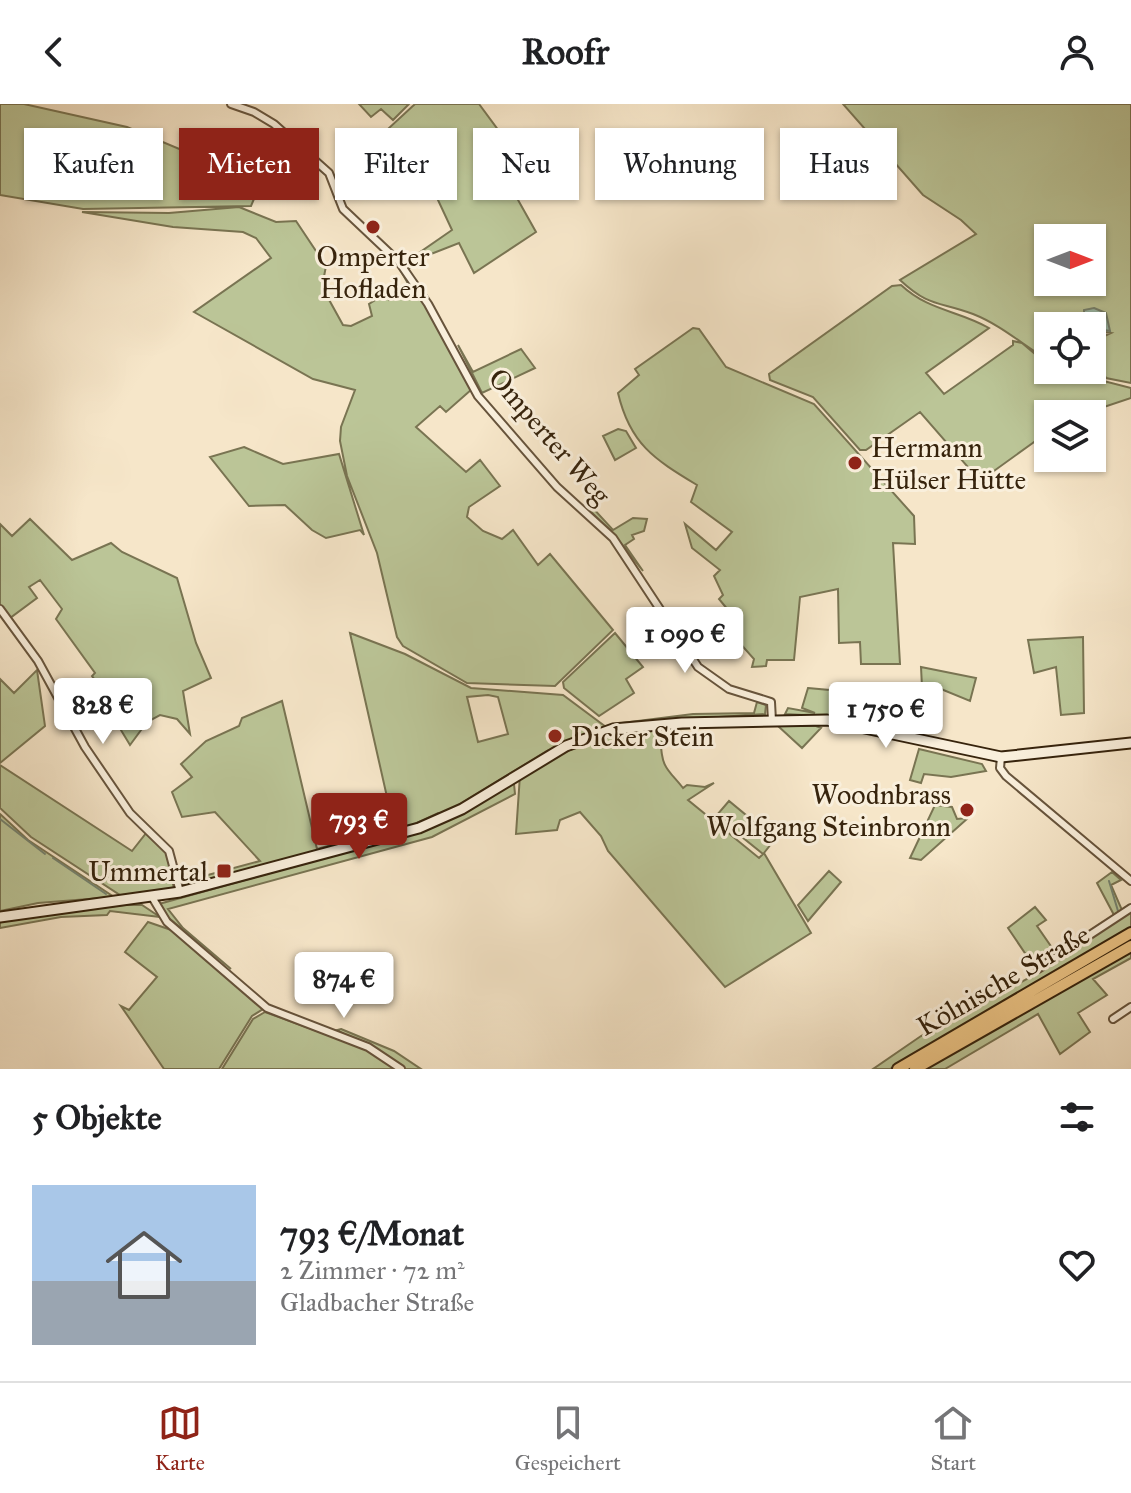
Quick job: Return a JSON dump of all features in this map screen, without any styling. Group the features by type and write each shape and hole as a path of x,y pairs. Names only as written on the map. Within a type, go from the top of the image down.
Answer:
{"main road":[{"path":"0,917 47,908 180,892 419,828 462,809 566,746 613,729 772,721 847,723 1001,757 1131,743"},
{"name":"Kölnische Straße","path":"898,1069 1131,933"},
{"name":"Kölnische Straße","path":"915,1069 1131,946"}],"street":[{"name":"Omperter Weg","path":"231,104 254,112 274,124 329,173 343,209 399,262 428,304 478,396 557,487 613,538 698,667 729,689 771,702 772,721"},
{"path":"0,609 38,661 85,747 130,813 169,851 180,892"},
{"path":"1001,757 1000,768 1006,776 1131,881"},
{"path":"152,897 167,922 267,1008 368,1047 401,1069"},
{"path":"1038,969 1131,908"},
{"path":"1113,1019 1131,1007"}],"shaded area":[{"path":"0,104 24,104 129,128 24,128 24,199 0,195"},
{"path":"359,104 409,104 393,120 381,109 371,117"},
{"path":"415,104 479,104 497,128 473,128 473,200 518,200 536,232 474,273 459,243 426,256 408,269 406,266 413,257 452,230 438,200 457,200 457,128 389,128"},
{"path":"843,104 1131,104 1131,383 1106,378 1106,335 1111,333 1106,332 1106,312 1034,312 1034,351 973,314 927,300 900,280 976,234 923,195 897,165 897,128 864,128"},
{"path":"163,142 179,149 179,200 254,200 251,206 83,209 30,200 163,200"},
{"path":"239,207 276,222 296,221 326,266 322,287 343,325 351,326 372,316 369,304 385,294 389,300 410,287 398,266 426,305 472,389 446,412 440,406 416,427 466,472 480,460 500,486 469,507 467,517 483,531 502,539 513,530 538,565 550,554 613,630 555,686 467,683 403,646 397,637 377,553 347,476 340,441 341,427 355,390 313,379 194,312 271,258 256,238 243,232 173,227 82,212 169,213"},
{"path":"901,285 922,300 989,328 926,373 944,394 1013,345 1013,341 1022,343 1034,353 1034,384 1106,384 1106,382 1131,388 1131,398 1106,406 1106,400 1034,400 1034,442 980,481 920,412 866,450 860,450 813,397 770,380 769,374 892,286"},
{"path":"1094,308 1104,312 1084,312"},
{"path":"693,328 699,329 726,367 814,404 914,516 915,544 893,543 900,664 861,664 860,642 839,643 838,589 800,597 794,660 767,660 766,666 752,667 754,659 721,622 733,616 719,599 723,595 714,576 720,570 692,548 685,524 716,550 732,532 691,502 697,485 656,458 637,438 618,393 639,375 635,369"},
{"path":"458,345 473,372 521,349 535,368 482,393"},
{"path":"618,429 626,431 636,448 615,460 603,436"},
{"path":"244,447 283,464 339,454 364,535 360,530 326,538 312,530 285,505 249,506 210,457"},
{"path":"591,506 613,530 633,518 647,519 644,531 632,535 634,539 625,545 643,571 611,531 588,509"},
{"path":"30,519 72,560 111,543 122,552 177,578 196,643 211,678 183,691 190,734 177,719 160,715 147,722 130,745 107,707 112,703 92,676 95,673 56,619 62,609 40,580 29,587 37,598 10,618 0,605 0,524 12,536"},
{"path":"350,633 405,654 471,688 563,695 606,727 547,751 442,815 438,813 404,829 184,886 182,882 260,861 215,812 182,817 172,792 192,777 181,764 206,741 239,726 242,718 282,701 317,849 394,828","holes":["467,697 498,697 508,734 478,742"]},
{"path":"615,633 643,667 626,679 634,693 599,716 564,688 563,682"},
{"path":"1083,637 1084,713 1061,715 1056,667 1034,673 1028,640"},
{"path":"921,667 976,678 970,701 941,689 922,687"},
{"path":"37,670 45,726 0,763 0,679 14,693"},
{"path":"808,688 840,691 840,717 785,714 788,708 815,713 802,708"},
{"path":"757,702 766,705 765,714 614,724 693,714 754,713"},
{"path":"693,725 693,728 671,730 672,737 661,742 667,769 683,788 687,785 705,787 714,783 688,800 759,858 763,854 716,816 729,801 775,839 764,853 811,933 725,987 608,851 601,836 580,812 560,820 557,830 516,834 520,775 564,752 604,738"},
{"path":"778,726 816,726 821,728 802,748"},
{"path":"919,749 982,764 986,771 951,777 924,774 921,783 910,780"},
{"path":"0,765 132,851 147,832 166,849 174,889 127,897 120,895 31,837 0,808"},
{"path":"510,783 514,784 515,794 432,837 168,909 183,928 231,969 164,914 159,904 399,837"},
{"path":"935,805 952,807 957,819 968,818 921,860 910,858"},
{"path":"0,814 28,840 114,897 38,903 0,911"},
{"path":"829,871 841,882 808,921 798,905"},
{"path":"1112,872 1121,880 1111,885 1122,910 1114,915 1097,883"},
{"path":"142,905 160,917 110,911 107,915 61,917 0,928 0,920"},
{"path":"1035,907 1046,920 1037,926 1057,955 1035,968 1008,928"},
{"path":"1131,910 1131,927 1127,931 890,1069 873,1069 921,1036 1038,973"},
{"path":"148,922 177,932 263,1009 252,1016 219,1069 164,1069 121,1006 129,1010 157,977 125,952"},
{"path":"1131,951 1131,958 1093,979 1107,995 1078,1013 1090,1032 1060,1054 1038,1014 945,1069 925,1069"},
{"path":"265,1012 366,1049 396,1069 222,1069 253,1019"},
{"path":"337,1030 394,1051 421,1069 406,1069"}],"waterway":[{"path":"0,819 45,854"},
{"path":"53,858 106,894"},
{"path":"1109,881 1118,911"}],"place":[{"name":"Omperter Hofladen","path":"373,227"},
{"name":"Hermann Hülser Hütte","path":"855,463"},
{"name":"Dicker Stein","path":"555,736"},
{"name":"Woodnbrass Wolfgang Steinbronn","path":"967,810"},
{"name":"Ummertal","path":"224,871"}]}
